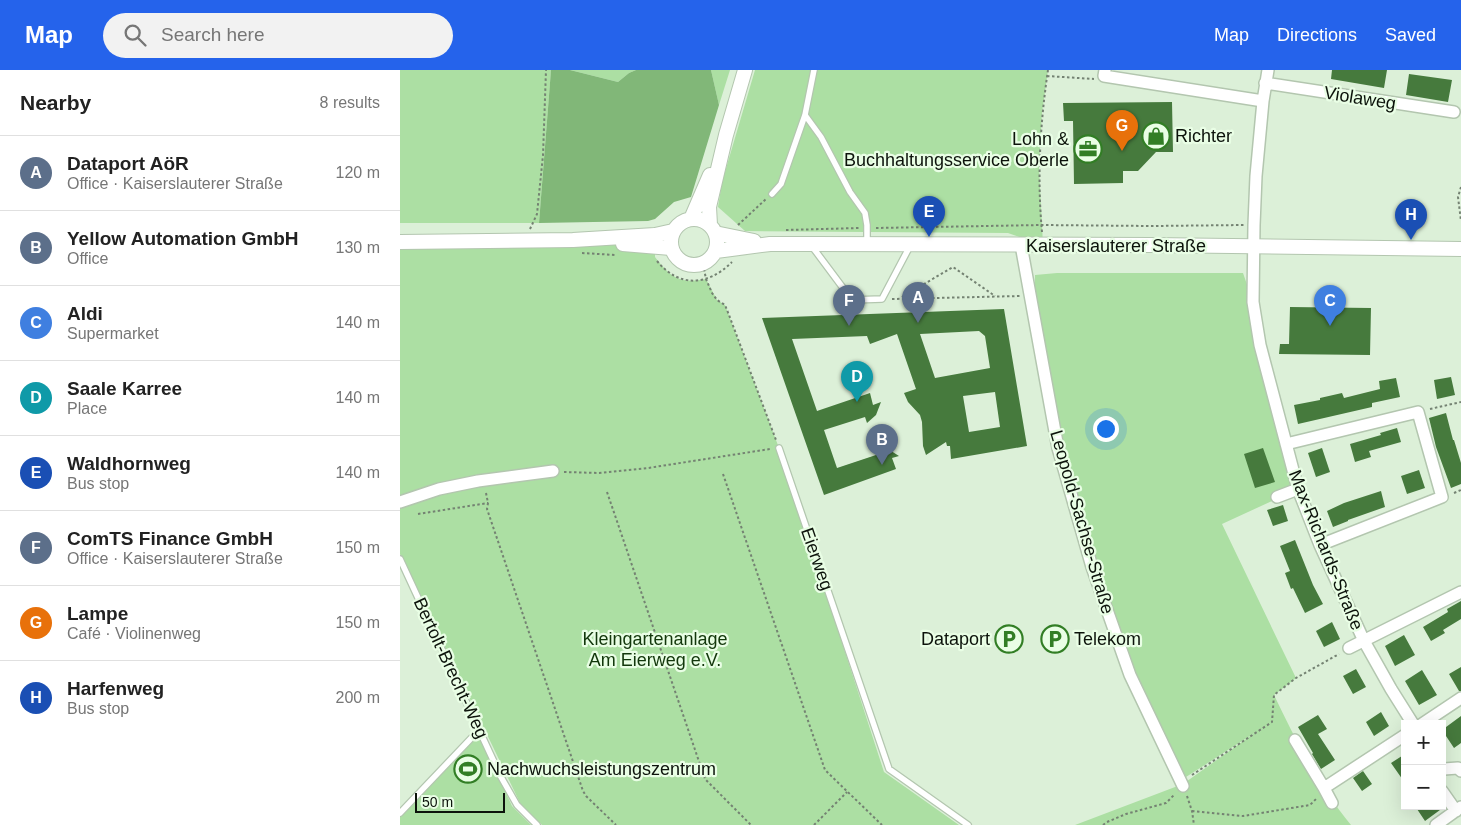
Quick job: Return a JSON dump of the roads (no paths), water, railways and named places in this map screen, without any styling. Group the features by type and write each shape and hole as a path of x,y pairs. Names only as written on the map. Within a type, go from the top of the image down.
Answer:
{"street":[{"path":"713,229 704,221 691,219 678,225 671,236 671,248 674,255 687,265 695,266 703,264 716,251 717,245 709,206 726,135 745,70"},
{"name":"Max-Richards-Straße","path":"1268,70 1256,176 1253,247 1254,302 1260,345 1298,489 1320,545 1364,641 1391,689 1411,720"},
{"path":"1104,73 1263,101"},
{"name":"Violaweg","path":"1266,83 1454,112"},
{"path":"691,219 726,135"},
{"name":"Kaiserslauterer Straße","path":"713,229 734,238 770,244"},
{"path":"400,242 573,240 655,235 674,231"},
{"path":"573,240 671,248"},
{"name":"Kaiserslauterer Straße","path":"716,251 770,244 1461,249"},
{"name":"Leopold-Sachse-Straße","path":"1021,245 1058,448 1092,567 1130,675 1184,786"},
{"path":"1286,444 1418,412 1442,497 1320,545"},
{"path":"400,502 439,489 478,481 553,471"},
{"path":"1277,498 1298,489"},
{"path":"1348,648 1461,592"},
{"path":"1428,720 1461,698"},
{"path":"1324,788 1401,738"},
{"path":"1295,740 1332,803"},
{"path":"1446,769 1458,768 1461,771"},
{"path":"1436,825 1458,809 1446,796"}],"lane":[{"path":"772,194 781,184 805,115 814,70"},
{"path":"805,115 821,137 850,192 865,213 867,244"},
{"path":"810,244 852,300 882,299 911,244"},
{"name":"Eierweg","path":"779,448 889,769 968,825"},
{"name":"Bertolt-Brecht-Weg","path":"400,558 501,777 517,805 537,825"},
{"path":"400,813 480,730"}],"place":[{"name":"Richter","path":"1156,136"},
{"name":"Lohn & Buchhaltungsservice Oberle","path":"1088,149"},
{"name":"Lampe","path":"1122,151"},
{"name":"Waldhornweg","path":"929,237"},
{"name":"Harfenweg","path":"1411,240"},
{"name":"Dataport AöR","path":"918,323"},
{"name":"ComTS Finance GmbH","path":"849,326"},
{"name":"Aldi","path":"1330,326"},
{"name":"Saale Karree","path":"857,402"},
{"name":"Yellow Automation GmbH","path":"882,465"},
{"name":"Dataport","path":"1009,639"},
{"name":"Telekom","path":"1055,639"},
{"name":"Nachwuchsleistungszentrum","path":"468,769"}],"park label":[{"name":"Kleingartenanlage Am Eierweg e.V.","path":"655,649"}]}
